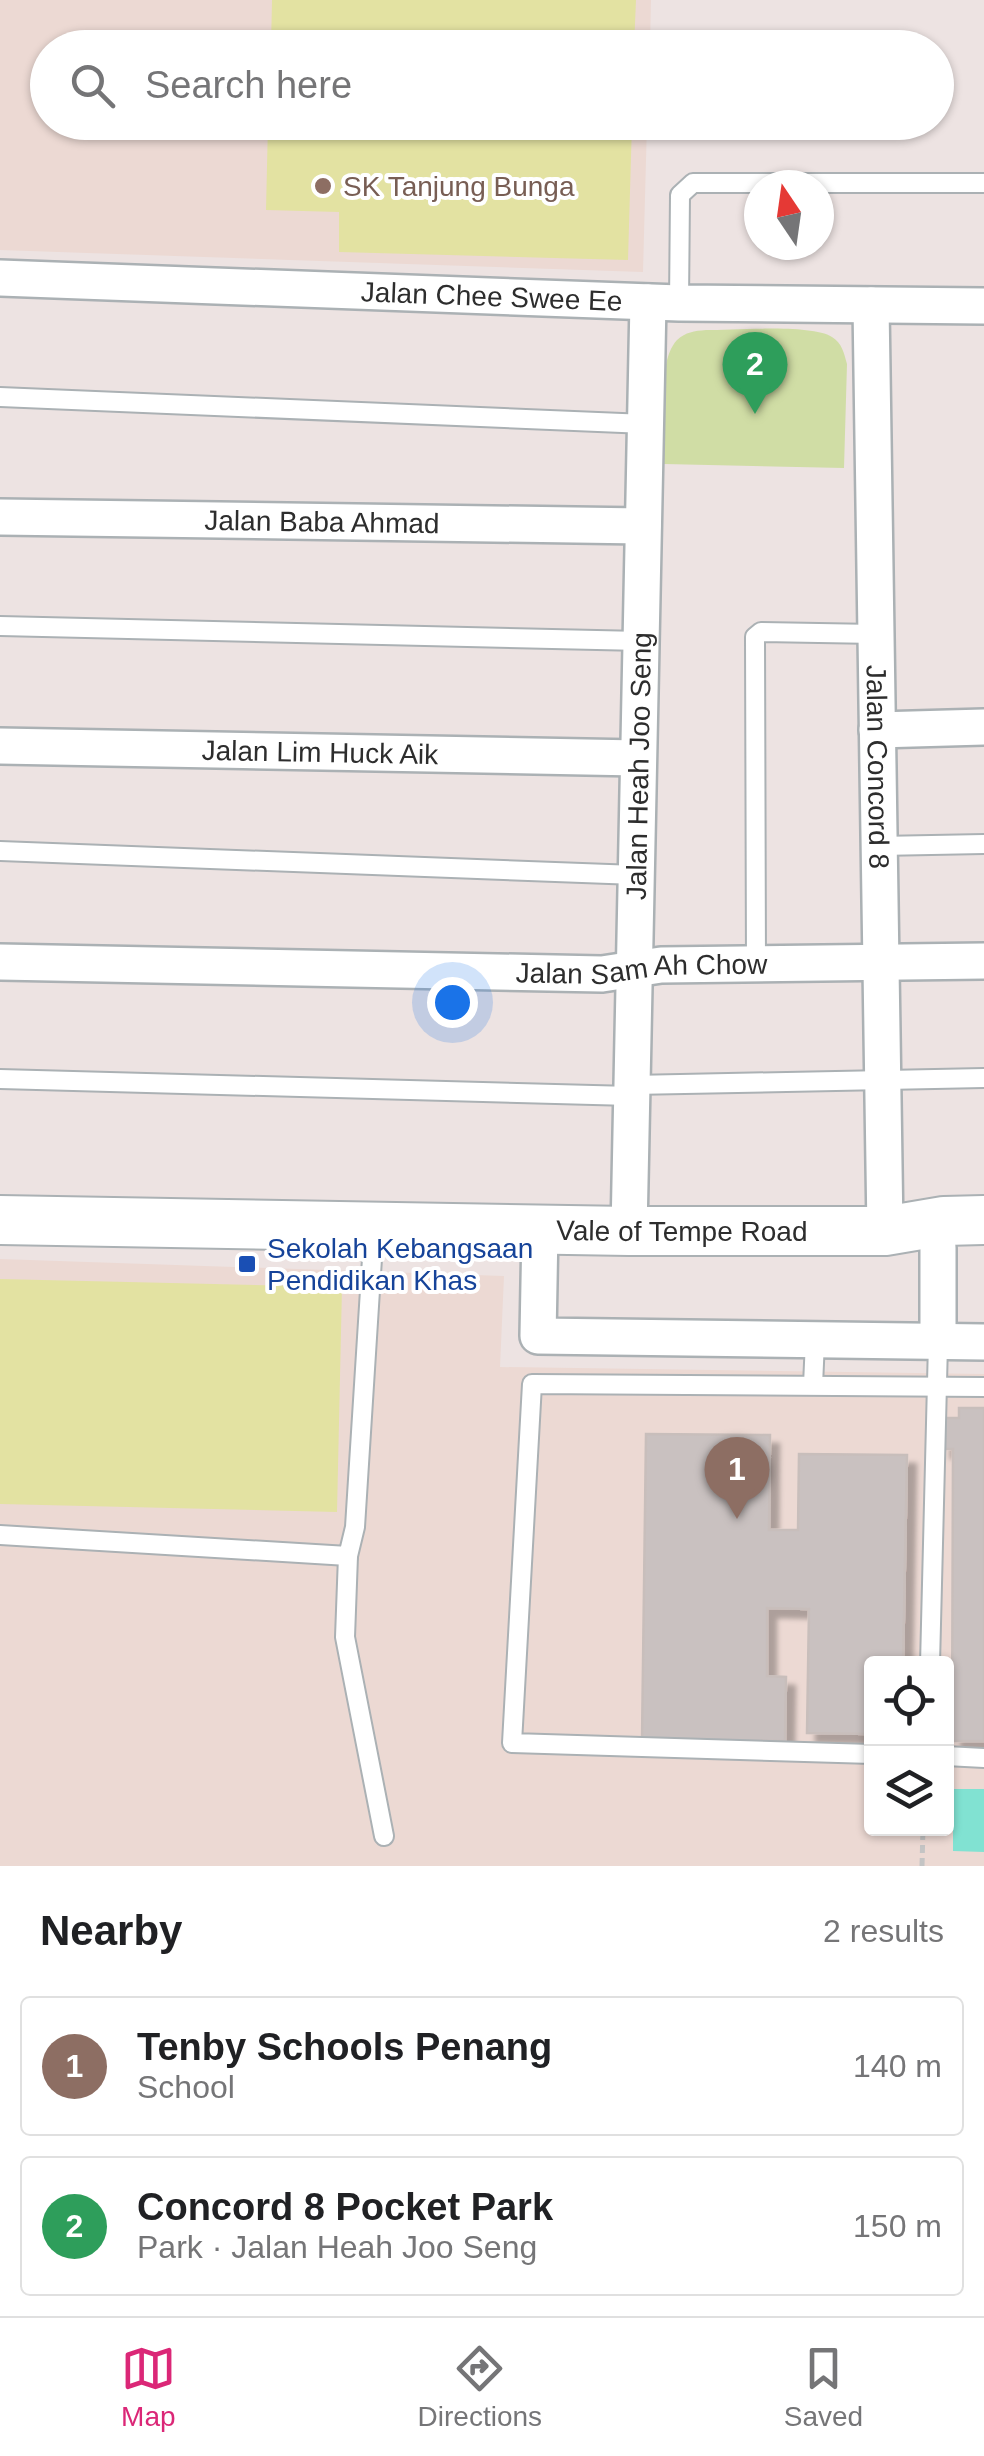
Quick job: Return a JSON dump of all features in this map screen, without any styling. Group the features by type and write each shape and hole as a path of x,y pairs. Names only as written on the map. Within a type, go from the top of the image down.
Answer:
{"main road":[{"name":"Vale of Tempe Road","path":"0,1220 540,1230 885,1231 944,1221 984,1220"},
{"name":"Vale of Tempe Road","path":"885,1231 961,1249"}],"street":[{"name":"Jalan Chee Swee Ee","path":"0,278 664,303 984,306"},
{"name":"Jalan Heah Joo Seng","path":"629,1231 646,424 664,303"},
{"name":"Jalan Concord 8","path":"871,305 885,1231"},
{"name":"Jalan Baba Ahmad","path":"0,517 643,526"},
{"path":"878,730 984,727"},
{"name":"Jalan Lim Huck Aik","path":"0,746 638,758"},
{"name":"Jalan Sam Ah Chow","path":"0,962 602,974 661,966 984,962"},
{"path":"540,1230 538,1336 984,1342"},
{"path":"938,1343 961,1249"}],"lane":[{"path":"664,303 680,195 694,184 984,183"},
{"path":"0,396 646,424"},
{"path":"0,626 641,641"},
{"path":"756,964 755,637 761,632 876,634"},
{"path":"879,846 984,844"},
{"path":"0,851 636,875"},
{"path":"0,1080 631,1090 984,1078"},
{"path":"374,1226 345,1638 384,1836"},
{"path":"813,1385 815,1341"},
{"path":"930,1656 938,1343"},
{"path":"864,1754 512,1742 532,1384 984,1386"},
{"path":"0,1535 348,1556"},
{"path":"954,1756 984,1758"}],"path":[{"path":"922,1866 923,1836"}],"shaded area":[{"name":"SK Tanjung Bunga","path":"0,0 651,0 650,30 30,30 30,140 647,140 643,272 0,250"},
{"path":"272,0 636,0 635,30 271,30"},
{"path":"268,140 632,140 628,260 339,252 339,212 266,210"},
{"path":"706,330 807,330 835,339 847,364 844,468 664,464 663,399 670,350 684,335"},
{"path":"0,1259 504,1276 500,1367 984,1374 984,1866 0,1866"},
{"path":"0,1279 342,1287 337,1512 0,1504"},
{"path":"954,1789 984,1789 984,1852 953,1851"}],"building":[{"path":"959,1408 984,1408 984,1741 954,1741 953,1449 942,1449 943,1418 959,1418"},
{"path":"646,1434 770,1435 769,1530 798,1530 799,1454 907,1455 903,1656 864,1656 864,1734 807,1733 809,1609 767,1608 767,1676 786,1677 785,1741 642,1740"}],"place":[{"name":"SK Tanjung Bunga","path":"323,186"},
{"name":"Concord 8 Pocket Park","path":"755,414"},
{"name":"Sekolah Kebangsaan Pendidikan Khas","path":"247,1264"},
{"name":"Tenby Schools Penang","path":"737,1519"}]}
